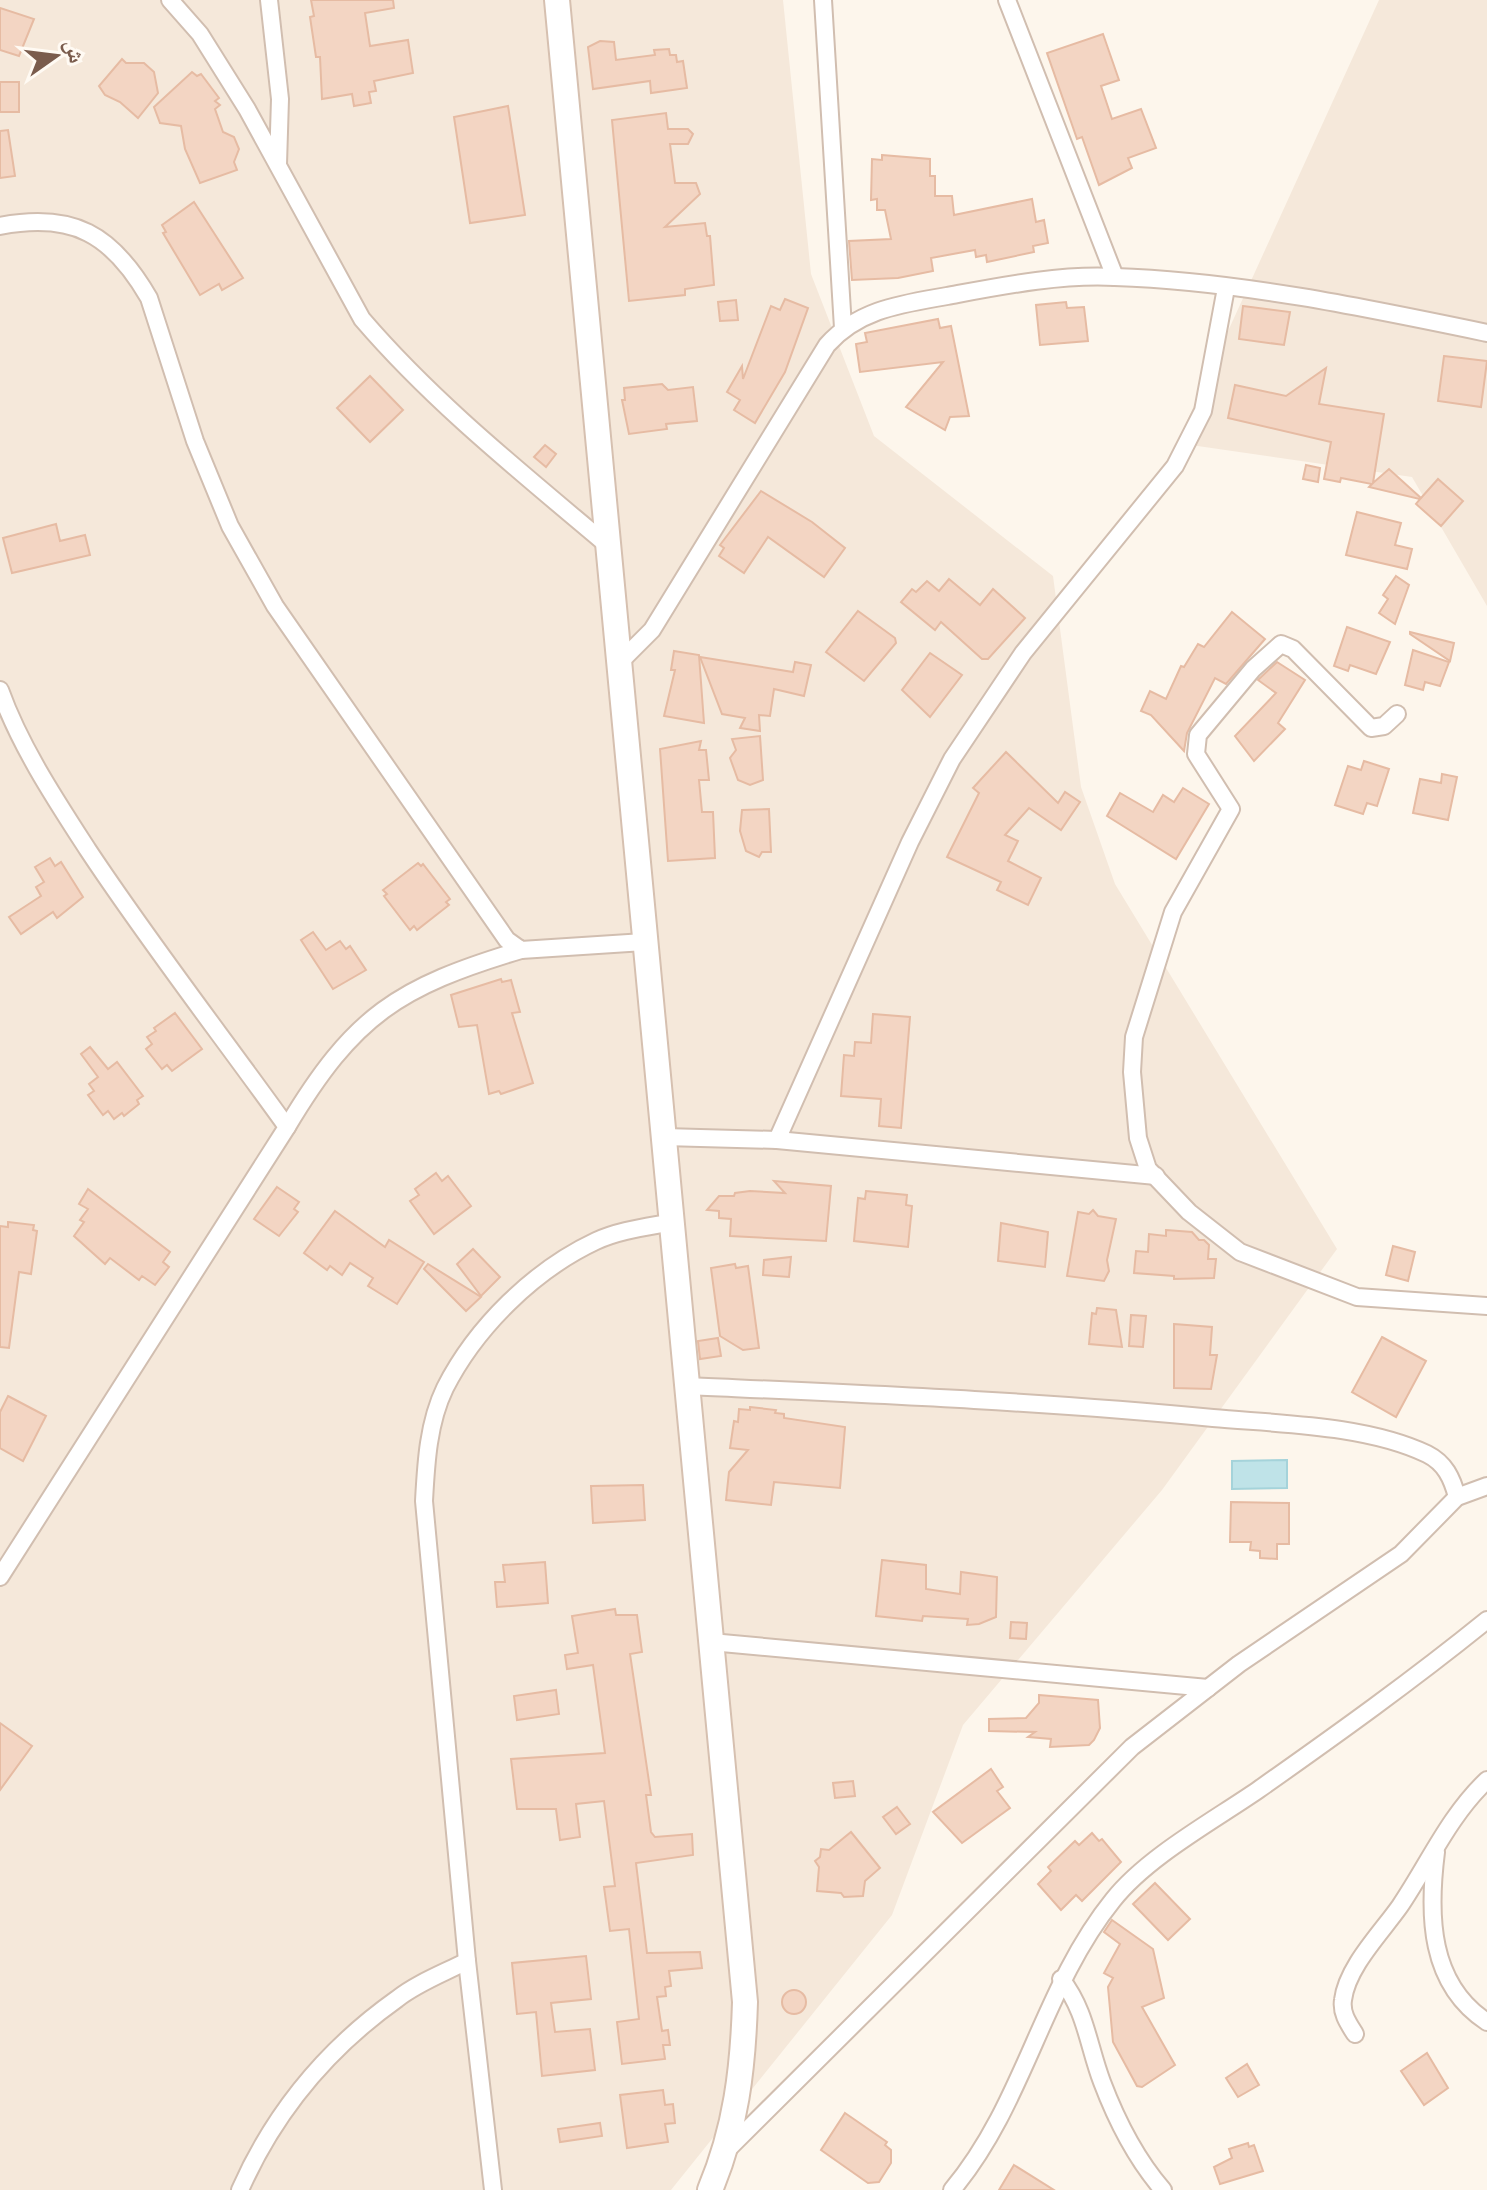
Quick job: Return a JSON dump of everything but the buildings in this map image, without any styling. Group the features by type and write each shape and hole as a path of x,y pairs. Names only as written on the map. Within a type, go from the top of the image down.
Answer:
{"street":[{"path":"170,0 200,34 278,164 362,319 383,344 497,452 606,544"},
{"path":"269,0 280,99 278,164"},
{"path":"557,0 745,2002 738,2103 727,2150 710,2190"},
{"path":"823,0 843,328"},
{"path":"1007,0 1115,277"},
{"path":"0,226 40,220 84,229 104,242 137,277 149,298 195,441 230,526 268,592 507,940 521,950"},
{"path":"619,663 652,630 827,345 843,328 871,312 1002,286 1115,277 1226,288 1383,311 1487,333"},
{"path":"777,1140 910,842 952,759 1023,653 1182,452 1203,411 1226,288"},
{"path":"1397,714 1384,726 1371,728 1293,649 1281,644 1253,669 1198,735 1196,754 1231,809 1173,912 1134,1037 1132,1072 1138,1138 1148,1169 1189,1212 1240,1252 1357,1297 1487,1306"},
{"path":"0,690 8,713 67,817 152,948 287,1127"},
{"path":"0,1577 287,1127 355,1033 390,1003 437,977 521,950 644,942"},
{"path":"664,1137 777,1140 1156,1176"},
{"path":"493,2190 467,1961 424,1501 426,1459 444,1389 466,1353 498,1315 536,1279 596,1241 623,1231 673,1222"},
{"path":"688,1386 989,1399 1324,1428 1397,1443 1429,1455 1452,1478 1457,1497"},
{"path":"727,2150 1132,1747 1208,1688 1401,1554 1457,1497 1487,1486"},
{"path":"952,2190 971,2167 1011,2100 1061,1979 1115,1897 1159,1859 1341,1731 1487,1620"},
{"path":"711,1642 1208,1688"},
{"path":"1355,2034 1342,2012 1343,1997 1354,1972 1402,1902 1437,1843 1470,1796 1487,1780"},
{"path":"1437,1843 1431,1889 1433,1932 1444,1975 1466,2007 1487,2022"},
{"path":"240,2190 270,2132 330,2056 399,1997 467,1961"},
{"path":"1061,1979 1081,2009 1102,2081 1120,2122 1163,2190"}],"shaded area":[{"path":"0,0 783,0 811,274 874,436 1053,576 1081,787 1115,884 1337,1249 1162,1490 963,1725 892,1915 671,2190 0,2190"},
{"path":"1379,0 1487,0 1487,606 1412,477 1177,443"}],"water":[{"path":"1287,1460 1287,1488 1232,1489 1232,1461"}]}
